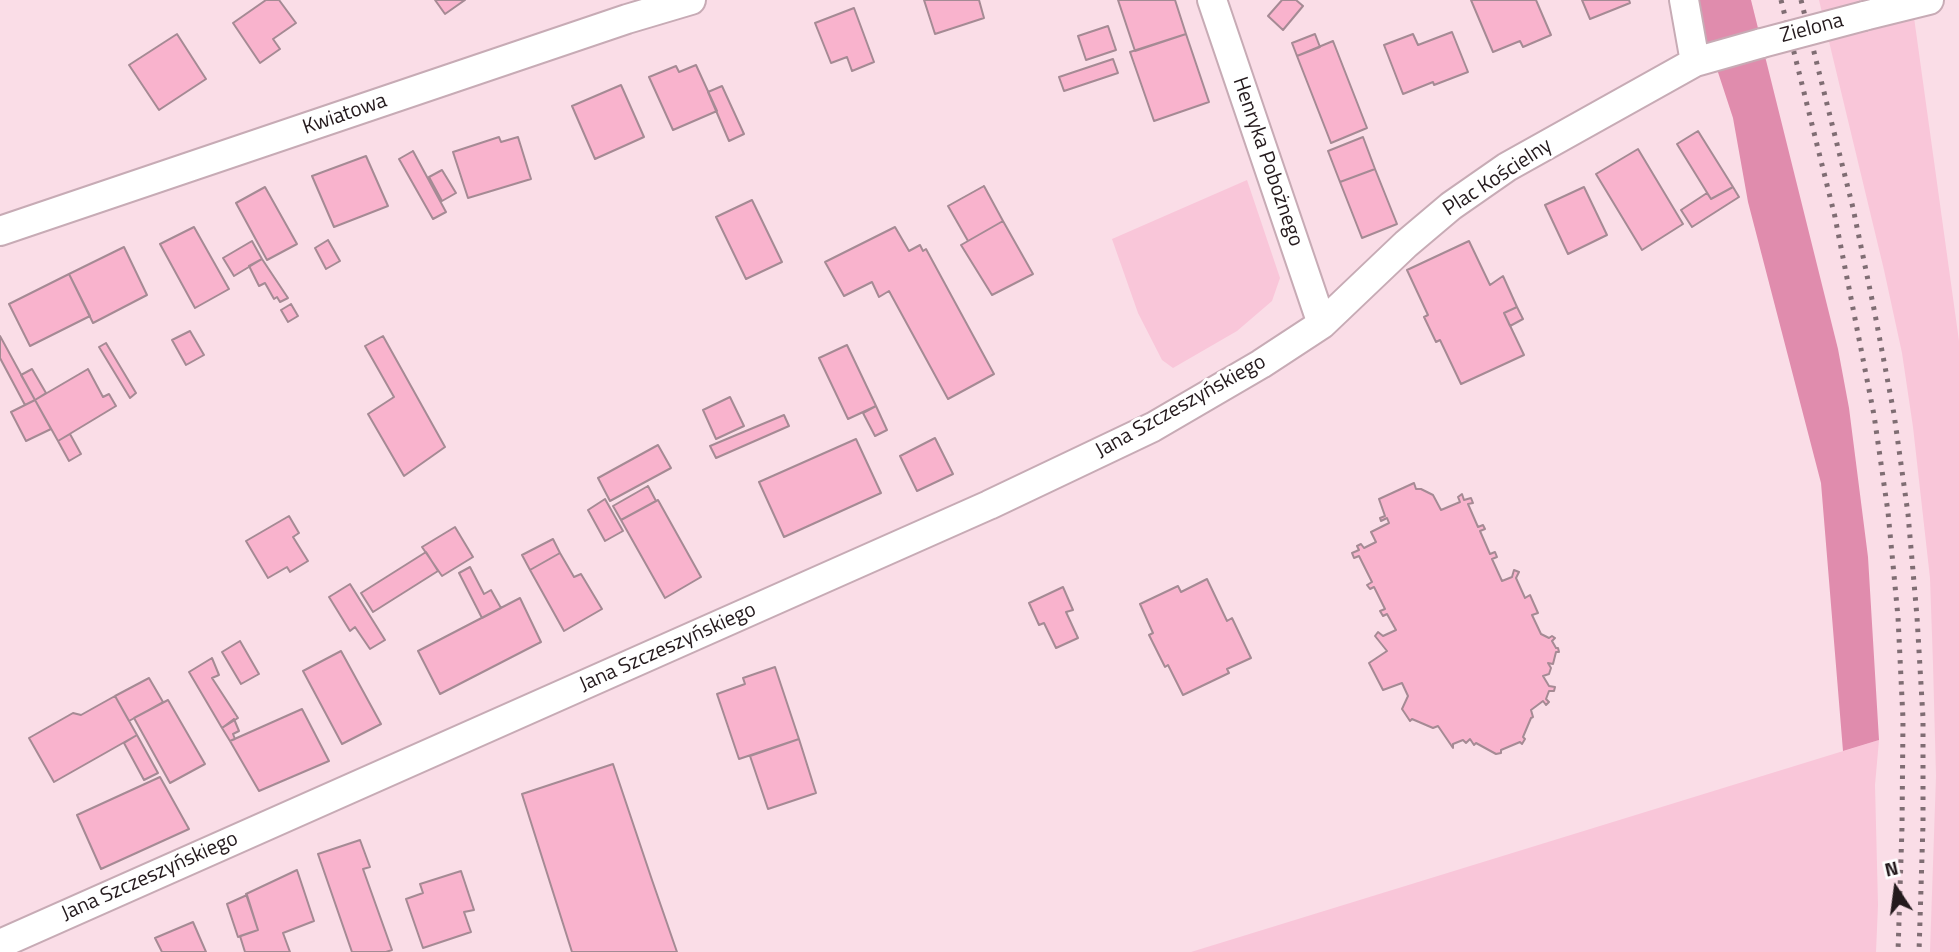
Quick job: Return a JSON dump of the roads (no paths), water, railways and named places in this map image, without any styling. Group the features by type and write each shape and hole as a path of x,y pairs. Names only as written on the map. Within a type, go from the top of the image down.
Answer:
{"street":[{"name":"Kwiatowa","path":"0,231 626,19 691,0"},
{"name":"Henryka Pobożnego","path":"1212,0 1322,324"},
{"path":"1684,0 1695,62"},
{"name":"Zielona","path":"1695,62 1917,1"},
{"name":"Plac Kościelny","path":"1322,324 1406,244 1451,206 1507,167 1695,62"},
{"name":"Jana Szczeszyńskiego","path":"0,944 1001,499 1153,427 1261,364 1322,324"}],"railway":[{"path":"1781,0 1835,217 1874,415 1888,512 1898,617 1903,719 1898,952"},
{"path":"1801,0 1853,208 1894,414 1908,514 1923,718 1919,952"}]}
